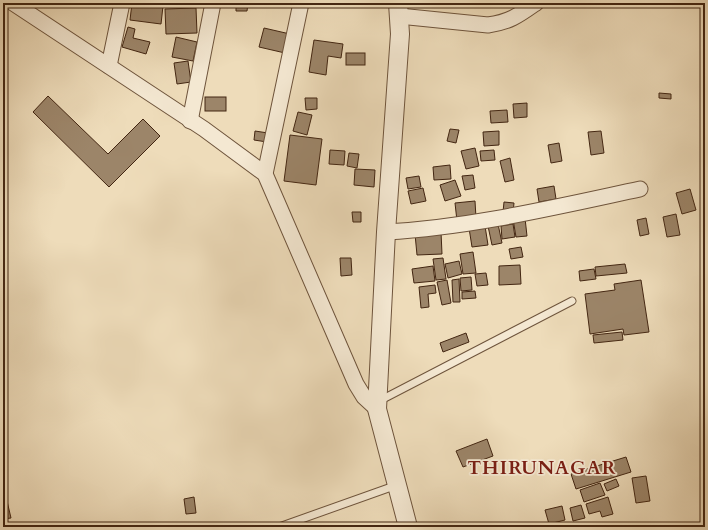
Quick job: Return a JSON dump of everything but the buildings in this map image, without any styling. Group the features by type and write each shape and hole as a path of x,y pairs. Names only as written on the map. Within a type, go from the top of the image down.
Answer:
{"street":[{"path":"13,3 204,129 265,174 356,384 364,397 377,406"},
{"path":"109,66 122,3"},
{"path":"190,121 213,3"},
{"path":"265,174 301,3"},
{"path":"408,527 377,406 386,232 399,48 399,9 488,25 502,23 518,16 536,3"},
{"path":"386,232 464,224 533,212 640,189"}],"lane":[{"path":"377,406 572,301"},
{"path":"279,527 397,485"}],"district":[{"name":"THIRUNAGAR","path":"542,467"}]}
